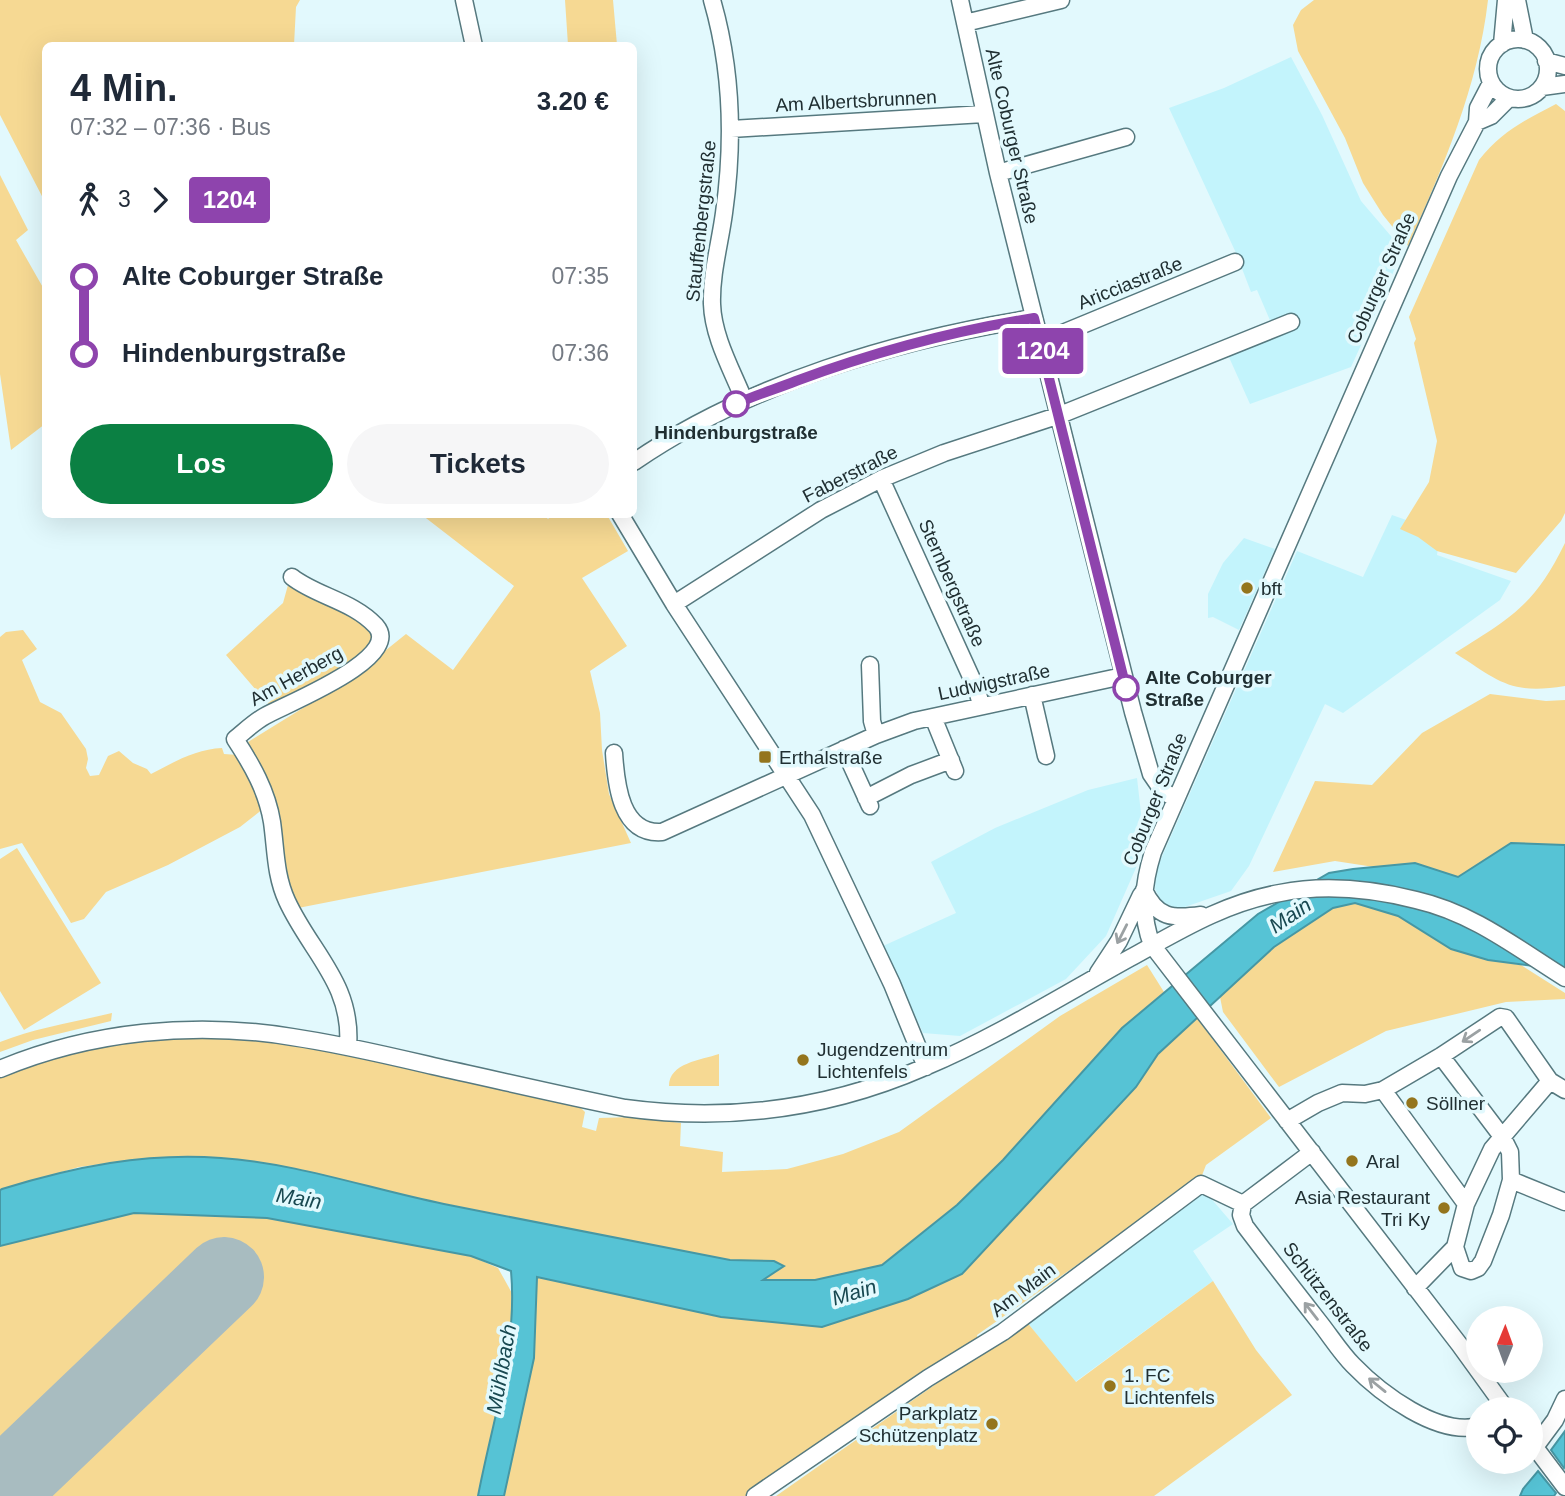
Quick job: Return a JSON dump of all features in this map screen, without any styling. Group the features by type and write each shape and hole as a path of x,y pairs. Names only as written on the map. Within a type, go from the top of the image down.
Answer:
{"street":[{"path":"464,0 473,42"},
{"name":"Stauffenbergstraße","path":"712,0 727,71 731,129 725,210 712,303 716,331 744,400"},
{"name":"Alte Coburger Straße","path":"960,0 998,173 1123,676 1151,775 1162,790 1175,799"},
{"path":"965,23 1061,0"},
{"path":"1502,44 1506,0"},
{"path":"1517,0 1525,40"},
{"path":"1525,40 1539,49 1546,61 1547,75 1542,87 1530,97 1509,98 1498,92 1490,80 1488,62 1502,44 1525,40"},
{"path":"1546,61 1565,66"},
{"name":"Coburger Straße","path":"1490,80 1478,108 1477,122 1449,176 1153,852 1144,890 1143,917 1152,945 1166,965 1312,1152 1497,1397"},
{"path":"1542,87 1565,84"},
{"path":"1477,122 1491,116 1509,98"},
{"name":"Am Albertsbrunnen","path":"731,129 984,114"},
{"path":"998,173 1126,137"},
{"name":"Aricciastraße","path":"1041,342 1235,262"},
{"path":"637,460 704,419 744,400 891,348 942,335 1034,318"},
{"name":"Faberstraße","path":"674,604 821,510 881,480 944,453 1060,415 1292,322"},
{"name":"Sternbergstraße","path":"881,480 952,632 981,705"},
{"path":"622,518 674,604 812,815 859,911 926,1067"},
{"name":"Am Herberg","path":"292,577 362,614 378,629 382,638 379,648 367,660 337,679 262,717 235,739 251,764 268,806 276,870 287,901 341,992 348,1022 348,1047"},
{"path":"870,665 876,735"},
{"name":"Ludwigstraße","path":"614,753 622,802 632,822 648,833 662,832 876,735 981,705 1123,676"},
{"path":"1032,695 1046,756"},
{"path":"845,749 868,802 911,775 953,766 933,717"},
{"path":"0,1069 64,1047 121,1036 180,1030 258,1033 348,1047 625,1108 667,1114 706,1115 787,1108 824,1102 884,1084 926,1067 993,1034 1152,945 1229,906 1279,893 1314,889 1368,890 1433,904 1481,924 1565,978"},
{"path":"1096,976 1119,941 1144,890"},
{"path":"1144,890 1150,902 1164,915 1180,917 1211,914"},
{"path":"1287,1121 1342,1093 1365,1094 1383,1090 1500,1017 1506,1018 1550,1081 1565,1090"},
{"path":"1441,1056 1503,1138 1510,1152 1511,1180 1501,1215 1478,1268 1471,1271 1462,1268 1455,1247 1466,1204 1492,1149 1503,1138 1550,1081"},
{"path":"1383,1090 1466,1204"},
{"path":"1243,1204 1312,1152"},
{"path":"1511,1180 1565,1202"},
{"name":"Am Main","path":"755,1496 928,1378 1003,1332 1201,1184 1243,1204"},
{"name":"Schützenstraße","path":"1243,1204 1241,1215 1245,1226 1353,1365 1401,1404 1421,1416 1466,1427"},
{"path":"1415,1288 1455,1247"},
{"path":"1543,1436 1565,1399"},
{"path":"1543,1458 1563,1485"}],"shaded area":[{"path":"0,0 300,0 296,7 294,42 42,42 42,196 0,115"},
{"path":"565,0 613,0 617,42 568,42"},
{"path":"1314,0 1488,0 1468,95 1408,246 1383,215 1363,183 1345,138 1298,51 1293,25 1301,10"},
{"path":"1291,57 1322,115 1361,201 1402,249 1351,367 1250,404 1228,355 1275,332 1257,290 1251,292 1236,253 1169,108 1224,88"},
{"path":"1556,104 1565,111 1565,513 1516,573 1437,551 1418,537 1400,529 1429,482 1437,441 1409,317 1479,160 1505,134"},
{"path":"0,175 28,230 16,240 42,286 42,426 11,450 0,374"},
{"path":"1392,515 1440,532 1437,555 1511,581 1500,600 1343,713 1325,704 1249,866 1231,891 1179,909 1162,903 1155,889 1156,870 1297,551 1363,577"},
{"path":"426,518 609,518 628,551 582,578 627,646 590,671 600,713 609,794 631,843 298,908 283,875 267,782 248,742 350,679 406,634 453,670 514,586"},
{"path":"1244,538 1275,549 1239,630 1213,617 1208,618 1208,594 1223,563"},
{"path":"1565,543 1565,686 1531,689 1518,687 1495,678 1455,653 1507,619 1532,596"},
{"path":"288,585 332,604 372,629 376,640 339,673 272,706 226,655 283,603"},
{"path":"23,630 37,649 22,660 40,702 61,713 86,749 86,768 90,776 99,775 108,756 119,751 151,774 194,754 222,748 224,754 238,755 248,768 263,809 240,827 168,865 106,892 84,919 71,923 22,843 0,849 0,637 6,632"},
{"path":"1490,694 1546,701 1565,700 1565,845 1511,843 1458,877 1415,863 1374,867 1335,861 1273,872 1315,781 1372,785 1422,733"},
{"path":"1137,778 1141,813 1147,835 1139,861 1106,936 1066,979 960,1036 923,1033 883,946 956,913 931,862 995,828 1088,790"},
{"path":"17,848 101,983 24,1030 0,991 0,859"},
{"path":"1355,903 1398,916 1451,949 1488,960 1521,965 1565,993 1565,999 1506,1002 1386,1031 1279,1087 1223,1012 1220,997 1274,947 1333,908"},
{"path":"1147,965 1164,992 1122,1028 1003,1160 957,1205 882,1265 815,1280 761,1280 774,1261 730,1260 441,1203 286,1168 221,1158 148,1158 79,1167 0,1190 0,1077 103,1046 139,1040 195,1037 306,1045 416,1066 579,1106 585,1112 582,1127 596,1131 599,1118 634,1117 681,1123 680,1146 723,1152 722,1172 787,1169 843,1154 899,1132 1060,1016"},
{"path":"112,1013 111,1021 33,1040 0,1052 0,1042 13,1037"},
{"path":"1197,1018 1271,1118 1206,1165 1201,1178 977,1335 978,1341 898,1388 745,1496 504,1496 534,1358 537,1276 721,1317 962,1274 1136,1087 1158,1054"},
{"path":"719,1054 719,1086 669,1086 670,1078 680,1067"},
{"path":"1202,1188 1233,1224 1193,1251 1213,1281 1075,1382 1026,1321"},
{"path":"135,1213 269,1218 471,1256 498,1268 513,1295 511,1330 503,1382 478,1496 0,1496 0,1246"},
{"name":"1. FC Lichtenfels","path":"1213,1281 1256,1350 1292,1395 1154,1496 776,1496 1026,1321 1076,1382"}],"water":[{"name":"Main","path":"1511,843 1565,845 1565,970 1488,960 1451,949 1398,916 1355,903 1333,908 1274,947 1158,1054 1136,1087 962,1274 908,1299 822,1327 721,1317 537,1277 534,1358 504,1496 478,1496 507,1356 511,1328 511,1271 471,1256 267,1218 134,1213 0,1246 2,1189 110,1163 193,1157 277,1165 444,1204 730,1260 774,1261 784,1266 763,1280 815,1280 882,1265 957,1205 1003,1160 1122,1028 1258,914 1329,873 1415,863 1458,877"},
{"path":"1565,1431 1565,1466 1564,1468 1551,1450"},
{"path":"1536,1474 1540,1474 1556,1493 1554,1496 1520,1496"}],"runway":[{"path":"0,1491 224,1277"}],"bus line":[{"name":"1204","path":"736,404 891,348 942,335 1034,318 1126,688"}],"place":[{"name":"Hindenburgstraße","path":"736,404"},
{"name":"bft","path":"1247,588"},
{"name":"Alte Coburger Straße","path":"1126,688"},
{"name":"Erthalstraße","path":"765,757"},
{"name":"Jugendzentrum Lichtenfels","path":"803,1060"},
{"name":"Söllner","path":"1412,1103"},
{"name":"Aral","path":"1352,1161"},
{"name":"Asia Restaurant Tri Ky","path":"1444,1208"},
{"name":"1. FC Lichtenfels","path":"1110,1386"},
{"name":"Parkplatz Schützenplatz","path":"992,1424"}],"water label":[{"name":"Mühlbach","path":"501,1369"}]}
